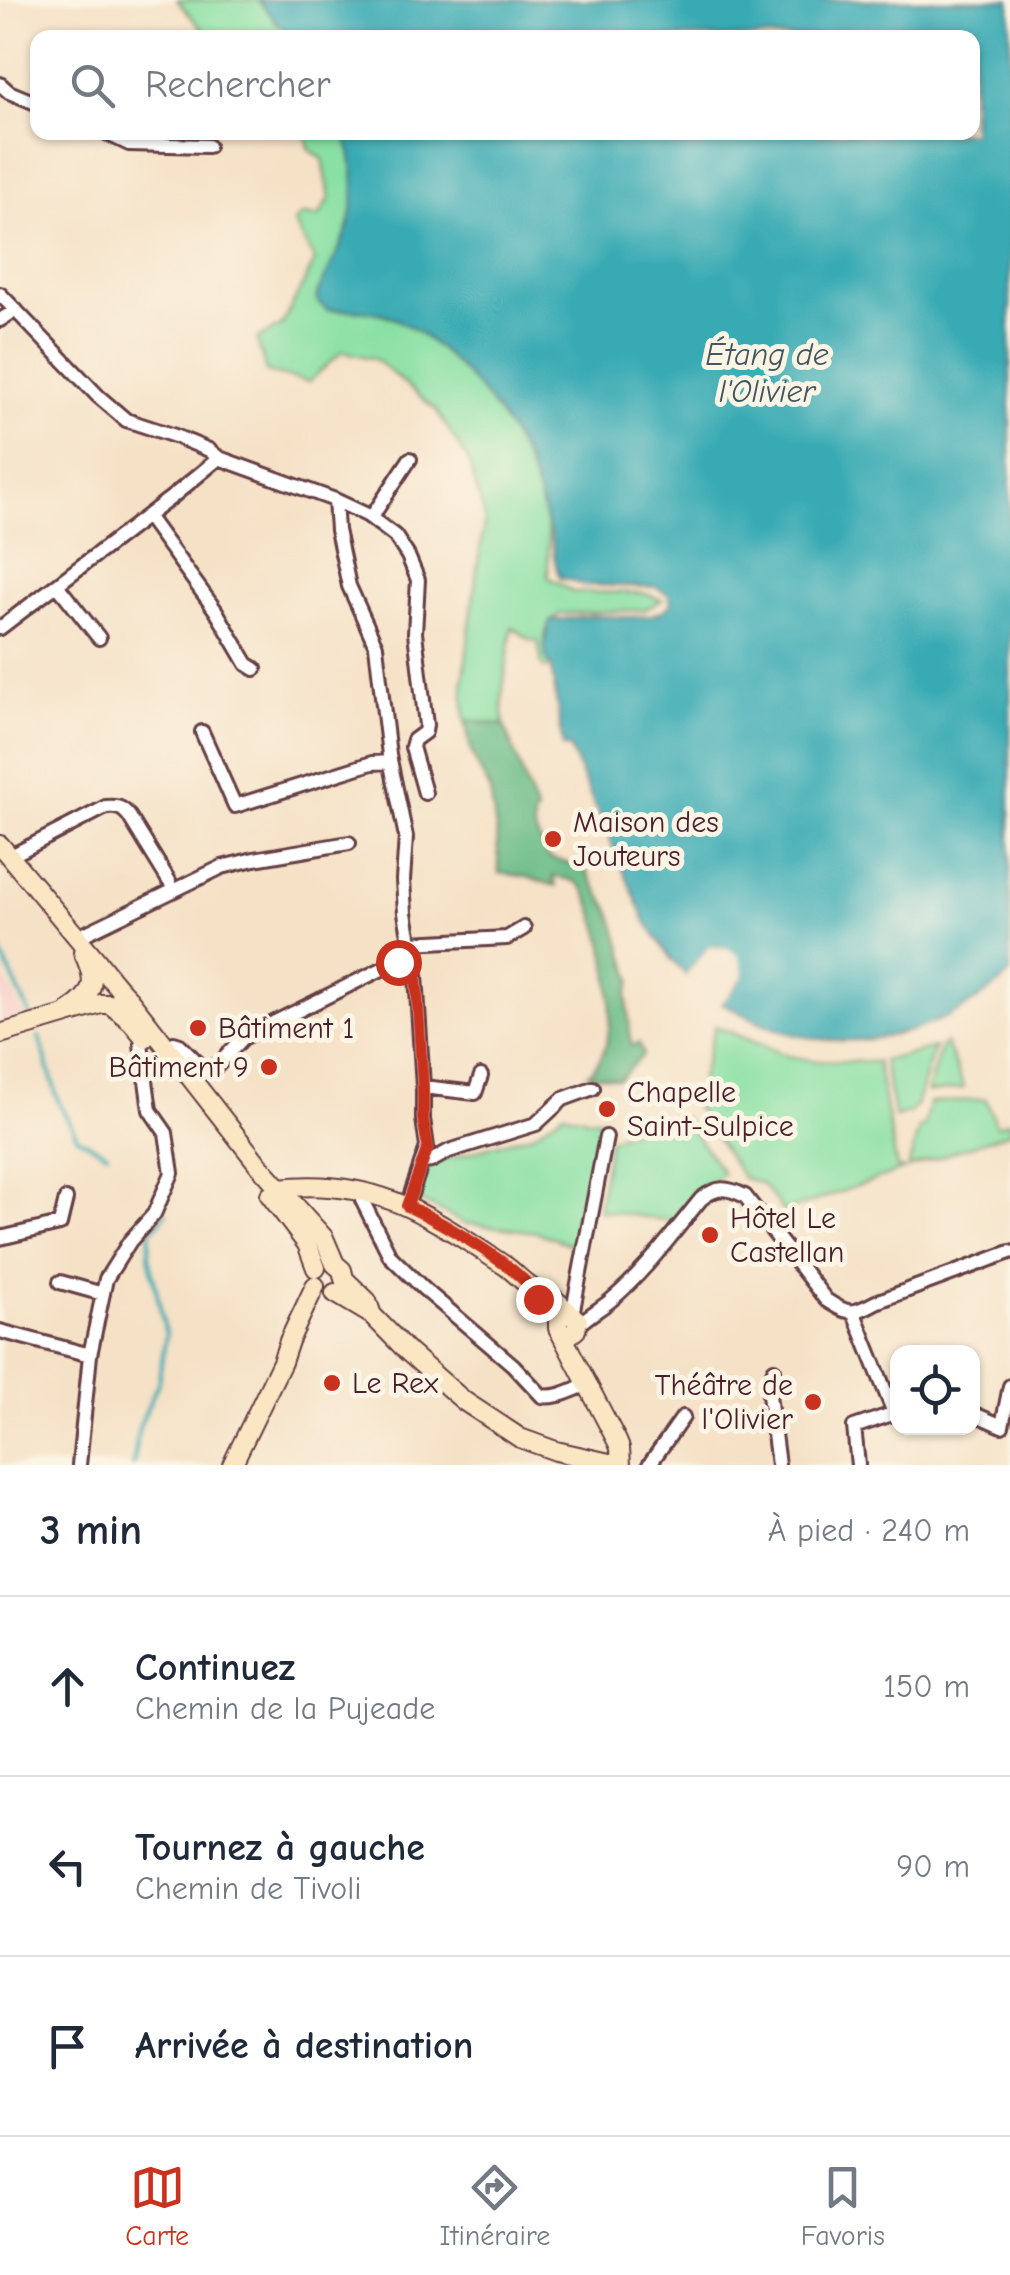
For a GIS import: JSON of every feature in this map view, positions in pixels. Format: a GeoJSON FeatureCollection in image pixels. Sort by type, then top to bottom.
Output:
{"type":"FeatureCollection","features":[{"type":"Feature","properties":{"kind":"main road"},"geometry":{"type":"LineString","coordinates":[[4,851],[78,940],[103,992],[146,1038],[298,1231],[329,1281],[367,1301],[372,1315],[408,1352],[464,1401],[520,1438],[620,1465],[620,1448],[575,1357],[569,1323],[545,1292],[535,1290],[430,1216],[407,1206],[334,1186],[278,1188]]}},
{"type":"Feature","properties":{"kind":"main road"},"geometry":{"type":"LineString","coordinates":[[0,1034],[60,1016],[86,998],[103,992],[130,1000],[278,1188],[324,1238],[329,1281],[289,1341],[232,1465]]}},
{"type":"Feature","properties":{"kind":"street"},"geometry":{"type":"LineString","coordinates":[[0,84],[30,101]]}},
{"type":"Feature","properties":{"kind":"street"},"geometry":{"type":"LineString","coordinates":[[121,140],[130,144],[208,146]]}},
{"type":"Feature","properties":{"kind":"street"},"geometry":{"type":"LineString","coordinates":[[0,294],[126,420],[335,500],[371,518],[395,536],[418,580],[416,633],[426,725],[412,746],[424,792]]}},
{"type":"Feature","properties":{"kind":"street"},"geometry":{"type":"LineString","coordinates":[[0,320],[16,310]]}},
{"type":"Feature","properties":{"kind":"street"},"geometry":{"type":"LineString","coordinates":[[0,628],[219,458]]}},
{"type":"Feature","properties":{"kind":"street"},"geometry":{"type":"LineString","coordinates":[[371,518],[410,460]]}},
{"type":"Feature","properties":{"kind":"street"},"geometry":{"type":"LineString","coordinates":[[335,500],[349,586],[376,646],[390,762],[406,837],[405,913],[412,950],[428,1147],[407,1206]]}},
{"type":"Feature","properties":{"kind":"street"},"geometry":{"type":"LineString","coordinates":[[147,516],[216,611],[247,664],[255,669]]}},
{"type":"Feature","properties":{"kind":"street"},"geometry":{"type":"LineString","coordinates":[[57,584],[99,638]]}},
{"type":"Feature","properties":{"kind":"street"},"geometry":{"type":"LineString","coordinates":[[202,732],[235,806],[372,763],[390,762]]}},
{"type":"Feature","properties":{"kind":"street"},"geometry":{"type":"LineString","coordinates":[[4,851],[113,806],[122,808],[129,816],[169,880]]}},
{"type":"Feature","properties":{"kind":"street"},"geometry":{"type":"LineString","coordinates":[[78,940],[222,867],[348,843]]}},
{"type":"Feature","properties":{"kind":"street"},"geometry":{"type":"LineString","coordinates":[[166,1047],[180,1045],[203,1068],[217,1066],[243,1038],[398,962],[412,950],[506,938],[524,928]]}},
{"type":"Feature","properties":{"kind":"street"},"geometry":{"type":"LineString","coordinates":[[79,1465],[90,1355],[106,1279],[130,1241],[154,1214],[172,1174],[166,1134],[150,1110],[141,1044],[146,1038]]}},
{"type":"Feature","properties":{"kind":"street"},"geometry":{"type":"LineString","coordinates":[[423,1087],[476,1092],[481,1076]]}},
{"type":"Feature","properties":{"kind":"street"},"geometry":{"type":"LineString","coordinates":[[424,1162],[536,1124],[563,1100],[593,1088]]}},
{"type":"Feature","properties":{"kind":"street"},"geometry":{"type":"LineString","coordinates":[[569,1323],[606,1137]]}},
{"type":"Feature","properties":{"kind":"street"},"geometry":{"type":"LineString","coordinates":[[569,1323],[612,1300],[702,1199],[722,1188],[732,1189],[745,1196],[826,1300],[849,1312],[890,1400]]}},
{"type":"Feature","properties":{"kind":"street"},"geometry":{"type":"LineString","coordinates":[[365,1192],[362,1200],[390,1256],[513,1364],[542,1396],[556,1396],[588,1384]]}},
{"type":"Feature","properties":{"kind":"street"},"geometry":{"type":"LineString","coordinates":[[0,1238],[60,1224],[66,1199]]}},
{"type":"Feature","properties":{"kind":"street"},"geometry":{"type":"LineString","coordinates":[[849,1312],[1010,1252]]}},
{"type":"Feature","properties":{"kind":"street"},"geometry":{"type":"LineString","coordinates":[[60,1282],[103,1294]]}},
{"type":"Feature","properties":{"kind":"street"},"geometry":{"type":"LineString","coordinates":[[0,1331],[90,1355]]}},
{"type":"Feature","properties":{"kind":"street"},"geometry":{"type":"LineString","coordinates":[[774,1370],[768,1387],[778,1465]]}},
{"type":"Feature","properties":{"kind":"street"},"geometry":{"type":"LineString","coordinates":[[980,1416],[1002,1426],[1010,1386]]}},
{"type":"Feature","properties":{"kind":"street"},"geometry":{"type":"LineString","coordinates":[[858,1465],[854,1428],[890,1415]]}},
{"type":"Feature","properties":{"kind":"street"},"geometry":{"type":"LineString","coordinates":[[649,1465],[682,1417]]}},
{"type":"Feature","properties":{"kind":"shaded area"},"geometry":{"type":"Polygon","coordinates":[[[0,968],[24,1016],[0,1023],[0,968]]]}},
{"type":"Feature","properties":{"kind":"green space"},"geometry":{"type":"Polygon","coordinates":[[[177,0],[258,0],[285,30],[203,30],[177,0]]]}},
{"type":"Feature","properties":{"kind":"green space"},"geometry":{"type":"Polygon","coordinates":[[[307,140],[346,140],[353,170],[354,198],[349,224],[317,294],[318,302],[327,310],[373,312],[405,324],[454,362],[482,393],[512,435],[535,485],[547,530],[548,577],[573,592],[643,593],[662,600],[644,610],[559,614],[547,631],[545,644],[551,665],[546,668],[542,666],[538,641],[512,627],[502,696],[504,725],[465,720],[463,684],[485,518],[468,460],[436,410],[375,359],[342,351],[309,382],[266,372],[257,339],[282,325],[315,261],[294,222],[302,215],[319,217],[330,198],[323,159],[309,149],[307,140]]]}},
{"type":"Feature","properties":{"kind":"green space"},"geometry":{"type":"Polygon","coordinates":[[[465,720],[504,725],[537,813],[534,829],[548,857],[585,869],[611,912],[632,980],[627,995],[631,1046],[639,1043],[643,1055],[619,1079],[588,1074],[606,1042],[611,998],[605,953],[588,897],[582,887],[569,879],[553,877],[556,886],[499,873],[490,791],[472,754],[465,720]]]}},
{"type":"Feature","properties":{"kind":"green space"},"geometry":{"type":"Polygon","coordinates":[[[715,1026],[788,1056],[817,1061],[877,1062],[897,1168],[903,1170],[784,1212],[762,1184],[743,1178],[694,1105],[715,1026]]]}},
{"type":"Feature","properties":{"kind":"green space"},"geometry":{"type":"Polygon","coordinates":[[[946,1043],[964,1088],[927,1093],[941,1046],[946,1043]]]}},
{"type":"Feature","properties":{"kind":"green space"},"geometry":{"type":"Polygon","coordinates":[[[934,1048],[916,1106],[910,1113],[895,1117],[883,1061],[934,1048]]]}},
{"type":"Feature","properties":{"kind":"green space"},"geometry":{"type":"Polygon","coordinates":[[[986,1099],[997,1126],[1010,1121],[1010,1132],[908,1168],[929,1103],[986,1099]]]}},
{"type":"Feature","properties":{"kind":"green space"},"geometry":{"type":"Polygon","coordinates":[[[564,1112],[605,1120],[592,1181],[586,1184],[583,1194],[588,1201],[579,1248],[537,1232],[464,1223],[416,1199],[430,1164],[533,1134],[564,1112]]]}},
{"type":"Feature","properties":{"kind":"green space"},"geometry":{"type":"Polygon","coordinates":[[[683,1117],[723,1173],[671,1221],[598,1210],[609,1139],[635,1130],[643,1122],[683,1117]]]}},
{"type":"Feature","properties":{"kind":"water","name":"Étang de l'Olivier"},"geometry":{"type":"Polygon","coordinates":[[[258,0],[1010,0],[1010,974],[987,993],[934,1023],[875,1038],[845,1040],[785,1032],[722,1003],[744,975],[728,948],[709,947],[686,975],[646,922],[569,747],[563,747],[551,665],[545,650],[550,621],[654,614],[671,604],[669,595],[656,587],[583,585],[561,579],[526,461],[486,398],[449,358],[409,326],[374,312],[327,310],[318,302],[317,294],[342,243],[352,211],[353,170],[346,140],[980,140],[980,30],[285,30],[258,0]]]}},
{"type":"Feature","properties":{"kind":"pier"},"geometry":{"type":"Polygon","coordinates":[[[709,947],[728,948],[739,957],[744,975],[722,1003],[718,1000],[738,974],[734,960],[726,953],[711,952],[690,978],[686,975],[709,947]]]}},
{"type":"Feature","properties":{"kind":"waterway"},"geometry":{"type":"LineString","coordinates":[[0,951],[32,1019]]}},
{"type":"Feature","properties":{"kind":"waterway"},"geometry":{"type":"LineString","coordinates":[[39,1037],[59,1103],[78,1138],[107,1153]]}},
{"type":"Feature","properties":{"kind":"waterway"},"geometry":{"type":"LineString","coordinates":[[133,1465],[139,1427],[158,1383],[166,1335],[149,1256],[150,1233],[166,1213]]}},
{"type":"Feature","properties":{"kind":"place","name":"Maison des Jouteurs"},"geometry":{"type":"Point","coordinates":[553,839]}},
{"type":"Feature","properties":{"kind":"place","name":"Bâtiment 1"},"geometry":{"type":"Point","coordinates":[198,1028]}},
{"type":"Feature","properties":{"kind":"place","name":"Bâtiment 9"},"geometry":{"type":"Point","coordinates":[269,1067]}},
{"type":"Feature","properties":{"kind":"place","name":"Chapelle Saint-Sulpice"},"geometry":{"type":"Point","coordinates":[607,1109]}},
{"type":"Feature","properties":{"kind":"place","name":"Hôtel Le Castellan"},"geometry":{"type":"Point","coordinates":[710,1235]}},
{"type":"Feature","properties":{"kind":"place","name":"Le Rex"},"geometry":{"type":"Point","coordinates":[332,1383]}},
{"type":"Feature","properties":{"kind":"place","name":"Théâtre de l'Olivier"},"geometry":{"type":"Point","coordinates":[813,1402]}},
{"type":"Feature","properties":{"kind":"route"},"geometry":{"type":"LineString","coordinates":[[398,962],[413,957],[428,1147],[407,1206],[430,1216],[514,1271],[535,1290],[538,1299]]}}]}
